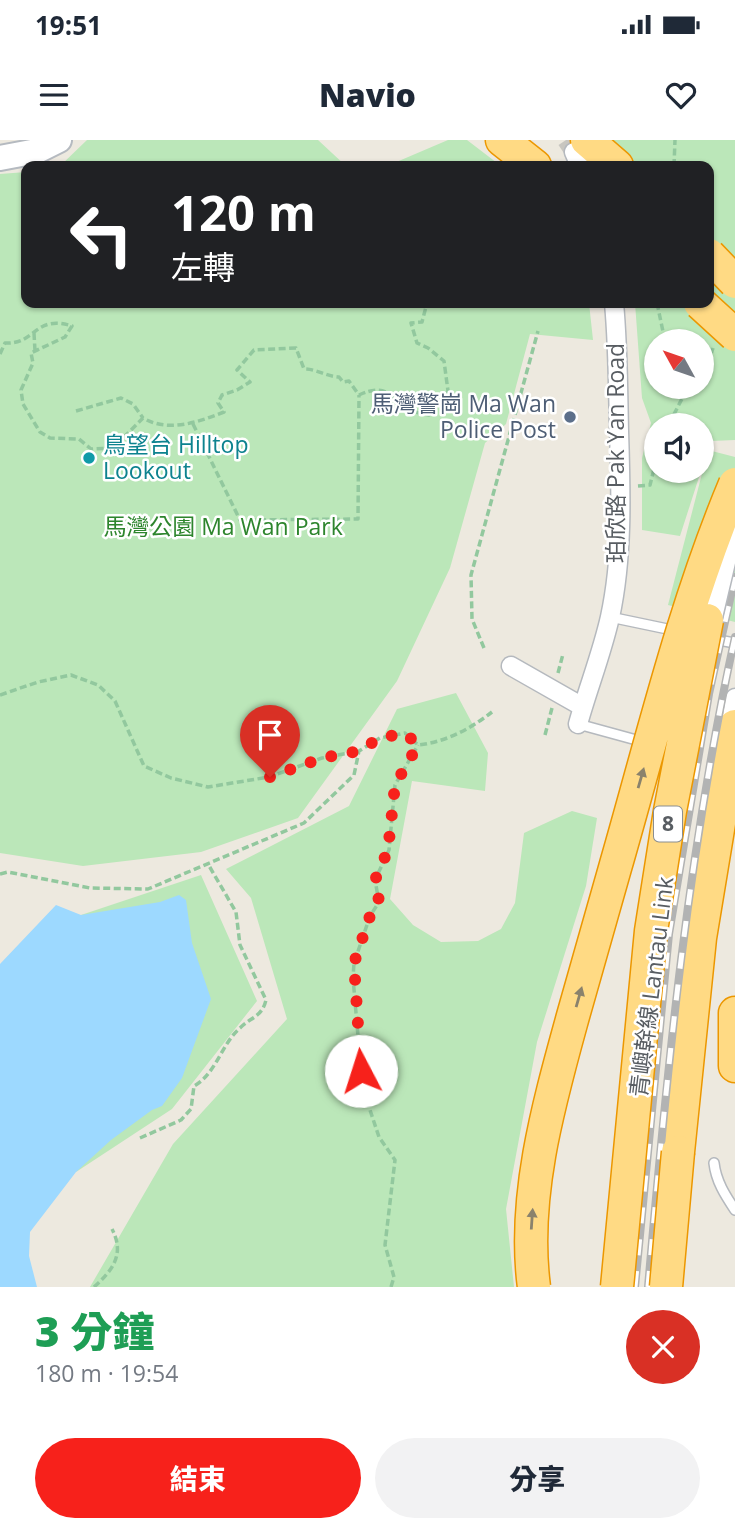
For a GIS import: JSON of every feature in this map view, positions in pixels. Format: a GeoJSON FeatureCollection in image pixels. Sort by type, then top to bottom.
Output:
{"type":"FeatureCollection","features":[{"type":"Feature","properties":{"kind":"highway"},"geometry":{"type":"LineString","coordinates":[[502,140],[529,161]]}},
{"type":"Feature","properties":{"kind":"highway"},"geometry":{"type":"LineString","coordinates":[[580,153],[603,161]]}},
{"type":"Feature","properties":{"kind":"highway"},"geometry":{"type":"LineString","coordinates":[[714,260],[735,282]]}},
{"type":"Feature","properties":{"kind":"highway"},"geometry":{"type":"LineString","coordinates":[[703,308],[725,339]]}},
{"type":"Feature","properties":{"kind":"highway"},"geometry":{"type":"LineString","coordinates":[[534,1287],[531,1242],[535,1184],[558,1069],[667,685],[718,526],[735,484]]}},
{"type":"Feature","properties":{"kind":"highway","name":"青嶼幹線 Lantau Link"},"geometry":{"type":"LineString","coordinates":[[619,1287],[629,1148],[651,931],[694,677],[735,505]]}},
{"type":"Feature","properties":{"kind":"highway","name":"青嶼幹線 Lantau Link"},"geometry":{"type":"LineString","coordinates":[[664,1287],[700,938],[735,726]]}},
{"type":"Feature","properties":{"kind":"highway"},"geometry":{"type":"LineString","coordinates":[[735,1013],[735,1066]]}},
{"type":"Feature","properties":{"kind":"street"},"geometry":{"type":"LineString","coordinates":[[0,158],[37,151],[59,140]]}},
{"type":"Feature","properties":{"kind":"street","name":"珀欣路 Pak Yan Road"},"geometry":{"type":"LineString","coordinates":[[581,715],[610,617],[616,574],[620,511],[614,308]]}},
{"type":"Feature","properties":{"kind":"street","name":"青嶼幹線 Lantau Link"},"geometry":{"type":"LineString","coordinates":[[619,1287],[656,932],[696,691],[735,524]]}},
{"type":"Feature","properties":{"kind":"street"},"geometry":{"type":"LineString","coordinates":[[511,666],[581,715]]}},
{"type":"Feature","properties":{"kind":"street","name":"青嶼幹線 Lantau Link"},"geometry":{"type":"LineString","coordinates":[[664,1287],[682,1059],[700,892],[735,698]]}},
{"type":"Feature","properties":{"kind":"lane"},"geometry":{"type":"LineString","coordinates":[[610,617],[735,643]]}},
{"type":"Feature","properties":{"kind":"lane"},"geometry":{"type":"LineString","coordinates":[[581,715],[673,750]]}},
{"type":"Feature","properties":{"kind":"lane"},"geometry":{"type":"LineString","coordinates":[[714,1163],[723,1193],[735,1210]]}},
{"type":"Feature","properties":{"kind":"path"},"geometry":{"type":"LineString","coordinates":[[674,140],[674,161]]}},
{"type":"Feature","properties":{"kind":"path"},"geometry":{"type":"LineString","coordinates":[[359,395],[373,388],[384,390],[413,411],[429,415],[448,391],[444,361],[417,343],[411,323],[422,322],[426,308]]}},
{"type":"Feature","properties":{"kind":"path"},"geometry":{"type":"LineString","coordinates":[[658,308],[662,329]]}},
{"type":"Feature","properties":{"kind":"path"},"geometry":{"type":"LineString","coordinates":[[0,354],[5,342],[15,344],[47,323],[59,322],[72,326],[65,337],[31,353],[33,363],[21,390],[23,404],[40,432],[50,438],[79,439],[91,449],[113,448],[143,418]]}},
{"type":"Feature","properties":{"kind":"path"},"geometry":{"type":"LineString","coordinates":[[484,648],[472,619],[471,575],[538,331]]}},
{"type":"Feature","properties":{"kind":"path"},"geometry":{"type":"LineString","coordinates":[[34,333],[35,351]]}},
{"type":"Feature","properties":{"kind":"path"},"geometry":{"type":"LineString","coordinates":[[714,357],[725,339]]}},
{"type":"Feature","properties":{"kind":"path"},"geometry":{"type":"LineString","coordinates":[[76,411],[121,398],[133,404],[143,418],[156,425],[193,424],[224,412],[218,403],[222,395],[250,382],[237,370],[254,350],[296,348],[304,369],[316,369],[325,376],[338,377],[343,382],[349,381],[359,395],[358,519],[240,520],[193,424]]}},
{"type":"Feature","properties":{"kind":"path"},"geometry":{"type":"LineString","coordinates":[[634,487],[650,483]]}},
{"type":"Feature","properties":{"kind":"path"},"geometry":{"type":"LineString","coordinates":[[0,695],[38,682],[71,675],[98,685],[115,701],[144,766],[171,778],[208,787],[270,777],[322,758],[359,751],[380,738],[405,733],[418,745],[439,743],[477,724],[492,712]]}},
{"type":"Feature","properties":{"kind":"path"},"geometry":{"type":"LineString","coordinates":[[391,1287],[394,1278],[385,1245],[395,1160],[379,1137],[361,1071],[354,963],[370,916],[379,901],[375,880],[388,850],[395,785],[418,745]]}},
{"type":"Feature","properties":{"kind":"path"},"geometry":{"type":"LineString","coordinates":[[0,874],[8,872],[90,888],[148,889],[304,824],[354,775],[359,751]]}},
{"type":"Feature","properties":{"kind":"path"},"geometry":{"type":"LineString","coordinates":[[140,1138],[181,1120],[191,1109],[194,1086],[220,1057],[239,1028],[259,1016],[266,1000],[240,945],[236,912],[208,864]]}},
{"type":"Feature","properties":{"kind":"path"},"geometry":{"type":"LineString","coordinates":[[94,1287],[115,1262],[117,1240],[111,1229]]}},
{"type":"Feature","properties":{"kind":"green space"},"geometry":{"type":"Polygon","coordinates":[[[87,140],[318,140],[341,161],[65,161],[87,140]]]}},
{"type":"Feature","properties":{"kind":"green space"},"geometry":{"type":"Polygon","coordinates":[[[448,140],[467,140],[494,161],[399,161],[448,140]]]}},
{"type":"Feature","properties":{"kind":"green space"},"geometry":{"type":"Polygon","coordinates":[[[595,140],[735,140],[735,440],[714,441],[714,413],[647,413],[642,398],[635,308],[714,308],[714,161],[605,161],[595,140]]]}},
{"type":"Feature","properties":{"kind":"green space","name":"馬灣公園 Ma Wan Park"},"geometry":{"type":"Polygon","coordinates":[[[21,172],[21,308],[590,308],[593,340],[530,334],[506,424],[485,443],[450,568],[397,681],[298,818],[201,852],[83,866],[0,853],[0,174],[21,172]]]}},
{"type":"Feature","properties":{"kind":"green space"},"geometry":{"type":"Polygon","coordinates":[[[644,450],[644,483],[697,483],[680,536],[642,530],[644,450]]]}},
{"type":"Feature","properties":{"kind":"green space"},"geometry":{"type":"Polygon","coordinates":[[[714,452],[735,457],[735,622],[668,605],[700,483],[714,483],[714,452]]]}},
{"type":"Feature","properties":{"kind":"green space"},"geometry":{"type":"Polygon","coordinates":[[[456,693],[488,753],[485,791],[412,781],[390,899],[413,925],[441,942],[478,941],[501,929],[515,903],[524,833],[572,811],[597,818],[586,886],[537,1042],[506,1209],[514,1287],[90,1287],[173,1144],[287,1019],[251,898],[226,869],[349,806],[397,709],[456,693]]]}},
{"type":"Feature","properties":{"kind":"green space"},"geometry":{"type":"Polygon","coordinates":[[[201,875],[257,1001],[172,1109],[76,1172],[170,993],[81,915],[201,875]]]}},
{"type":"Feature","properties":{"kind":"water"},"geometry":{"type":"Polygon","coordinates":[[[179,895],[186,900],[192,943],[211,999],[182,1078],[162,1106],[152,1110],[111,1140],[76,1172],[30,1232],[29,1256],[37,1287],[0,1287],[0,964],[56,905],[81,915],[160,902],[179,895]]]}},
{"type":"Feature","properties":{"kind":"tunnel"},"geometry":{"type":"LineString","coordinates":[[566,140],[574,152]]}},
{"type":"Feature","properties":{"kind":"railway"},"geometry":{"type":"LineString","coordinates":[[635,1287],[669,934],[709,694],[735,577]]}},
{"type":"Feature","properties":{"kind":"railway"},"geometry":{"type":"LineString","coordinates":[[648,1287],[681,960],[704,798],[735,637]]}},
{"type":"Feature","properties":{"kind":"place","name":"馬灣警崗 Ma Wan Police Post"},"geometry":{"type":"Point","coordinates":[570,417]}},
{"type":"Feature","properties":{"kind":"place","name":"鳥望台 Hilltop Lookout"},"geometry":{"type":"Point","coordinates":[89,458]}},
{"type":"Feature","properties":{"kind":"route"},"geometry":{"type":"LineString","coordinates":[[270,777],[322,758],[359,751],[380,738],[405,733],[418,745],[395,785],[388,850],[375,880],[379,901],[370,916],[354,963],[361,1071]]}}]}
